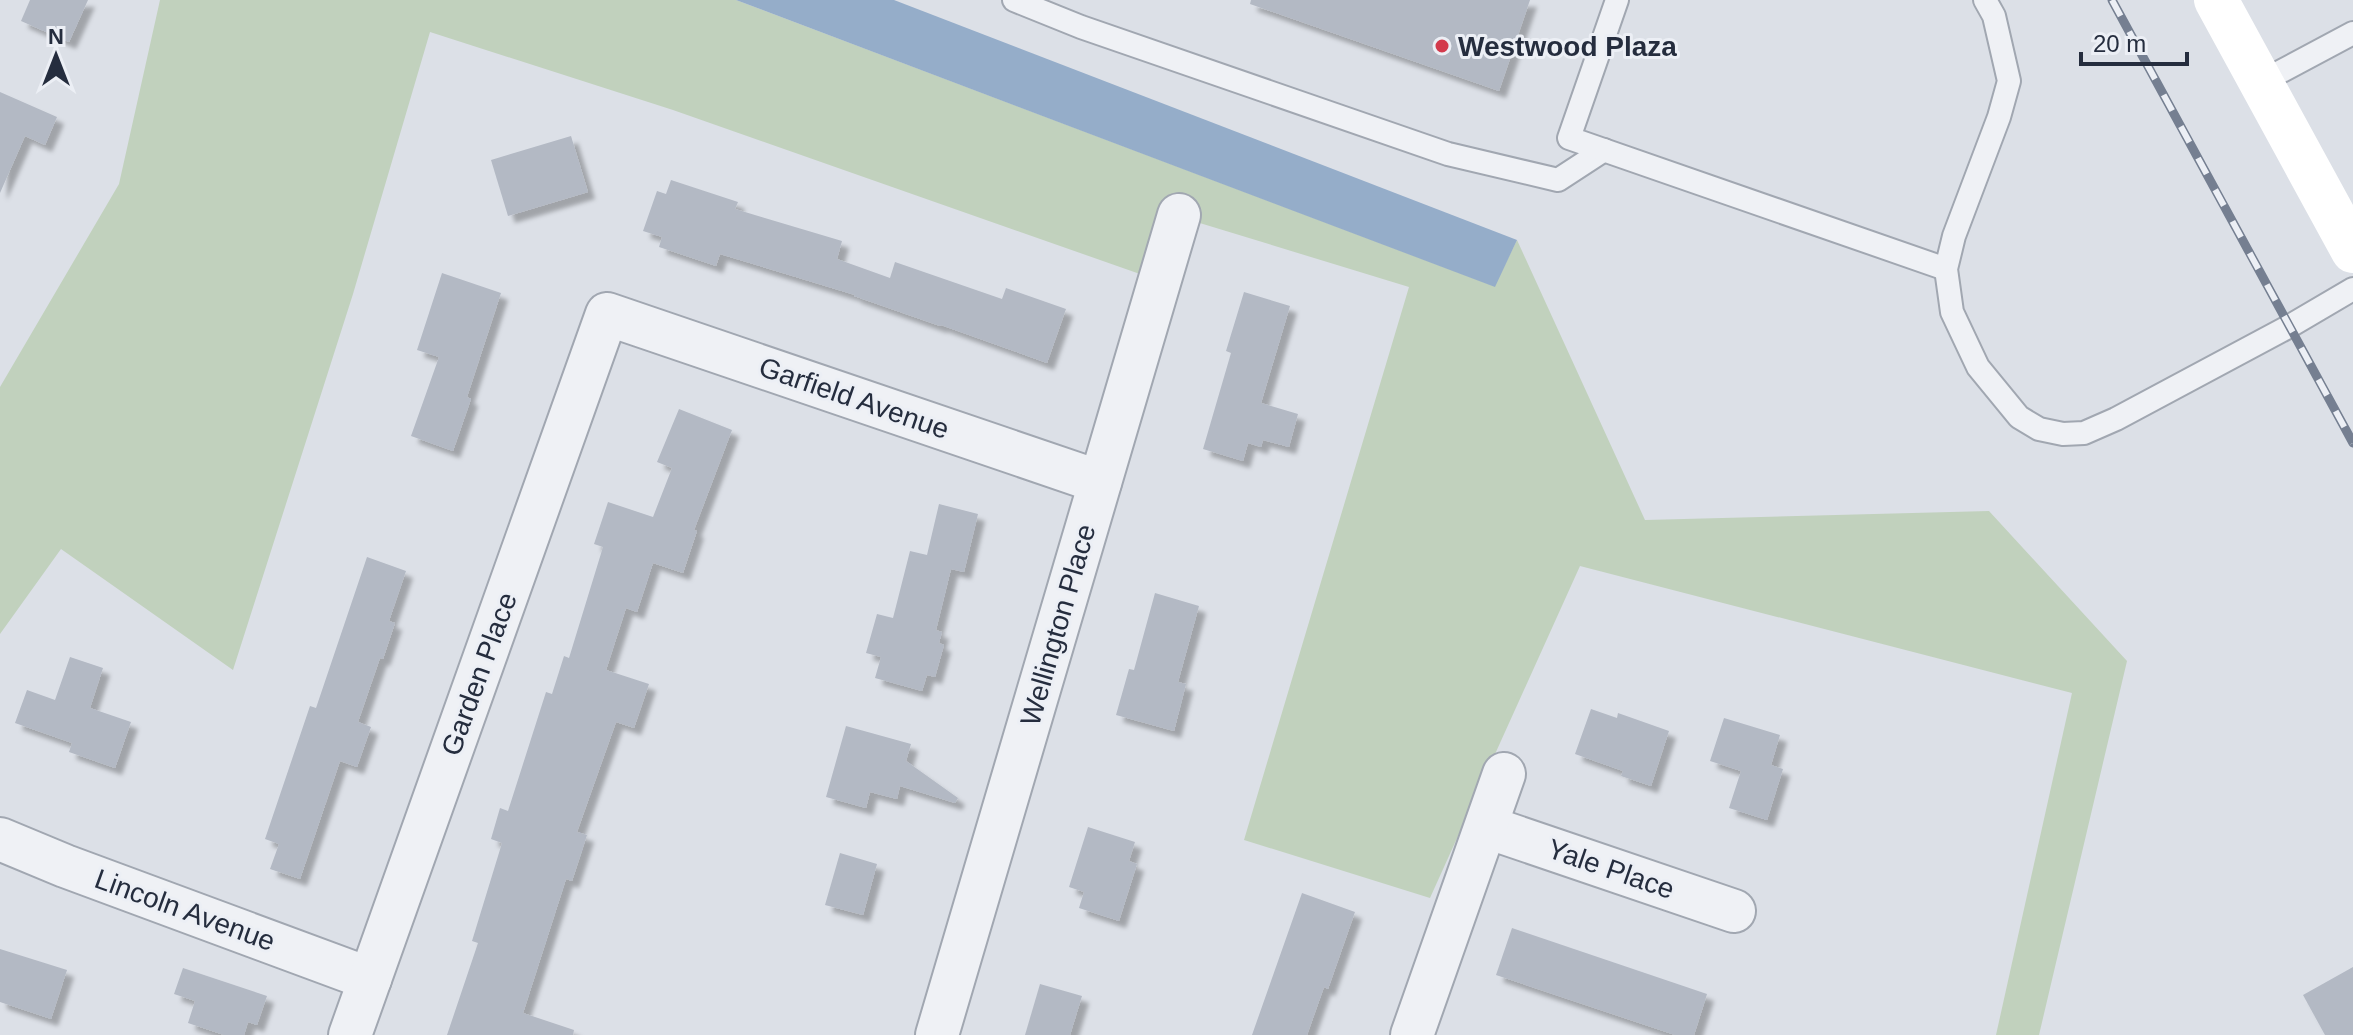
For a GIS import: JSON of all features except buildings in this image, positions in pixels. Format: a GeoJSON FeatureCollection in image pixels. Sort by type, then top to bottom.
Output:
{"type":"FeatureCollection","features":[{"type":"Feature","properties":{"kind":"street"},"geometry":{"type":"LineString","coordinates":[[2216,0],[2353,251]]}},
{"type":"Feature","properties":{"kind":"street","name":"Wellington Place"},"geometry":{"type":"LineString","coordinates":[[937,1035],[1179,215]]}},
{"type":"Feature","properties":{"kind":"street","name":"Garfield Avenue"},"geometry":{"type":"LineString","coordinates":[[607,314],[1100,482]]}},
{"type":"Feature","properties":{"kind":"street","name":"Garden Place"},"geometry":{"type":"LineString","coordinates":[[350,1035],[607,314]]}},
{"type":"Feature","properties":{"kind":"street"},"geometry":{"type":"LineString","coordinates":[[1412,1035],[1504,774]]}},
{"type":"Feature","properties":{"kind":"street","name":"Yale Place"},"geometry":{"type":"LineString","coordinates":[[1487,827],[1734,911]]}},
{"type":"Feature","properties":{"kind":"street","name":"Lincoln Avenue"},"geometry":{"type":"LineString","coordinates":[[0,839],[370,979]]}},
{"type":"Feature","properties":{"kind":"lane"},"geometry":{"type":"LineString","coordinates":[[1014,0],[1081,27],[1448,154],[1558,180],[1604,150]]}},
{"type":"Feature","properties":{"kind":"lane"},"geometry":{"type":"LineString","coordinates":[[1617,0],[1569,138],[1946,269]]}},
{"type":"Feature","properties":{"kind":"lane"},"geometry":{"type":"LineString","coordinates":[[1985,0],[1994,16],[2009,81],[1999,117],[1954,236],[1946,269],[1952,312],[1978,367],[2019,417],[2039,429],[2063,434],[2084,433],[2290,326],[2353,289]]}},
{"type":"Feature","properties":{"kind":"lane"},"geometry":{"type":"LineString","coordinates":[[2261,82],[2353,33]]}},
{"type":"Feature","properties":{"kind":"green space"},"geometry":{"type":"Polygon","coordinates":[[[160,0],[736,0],[1494,286],[1517,240],[1645,520],[1989,511],[2127,661],[2039,1035],[1996,1035],[2072,693],[1580,566],[1430,898],[1244,840],[1409,287],[1180,217],[1157,280],[673,110],[430,32],[353,294],[233,670],[61,549],[0,634],[0,387],[119,184],[160,0]]]}},
{"type":"Feature","properties":{"kind":"water"},"geometry":{"type":"Polygon","coordinates":[[[736,0],[894,0],[1517,240],[1495,287],[736,0]]]}},
{"type":"Feature","properties":{"kind":"railway"},"geometry":{"type":"LineString","coordinates":[[2112,0],[2353,443]]}},
{"type":"Feature","properties":{"kind":"place","name":"Westwood Plaza"},"geometry":{"type":"Point","coordinates":[1442,46]}}]}
